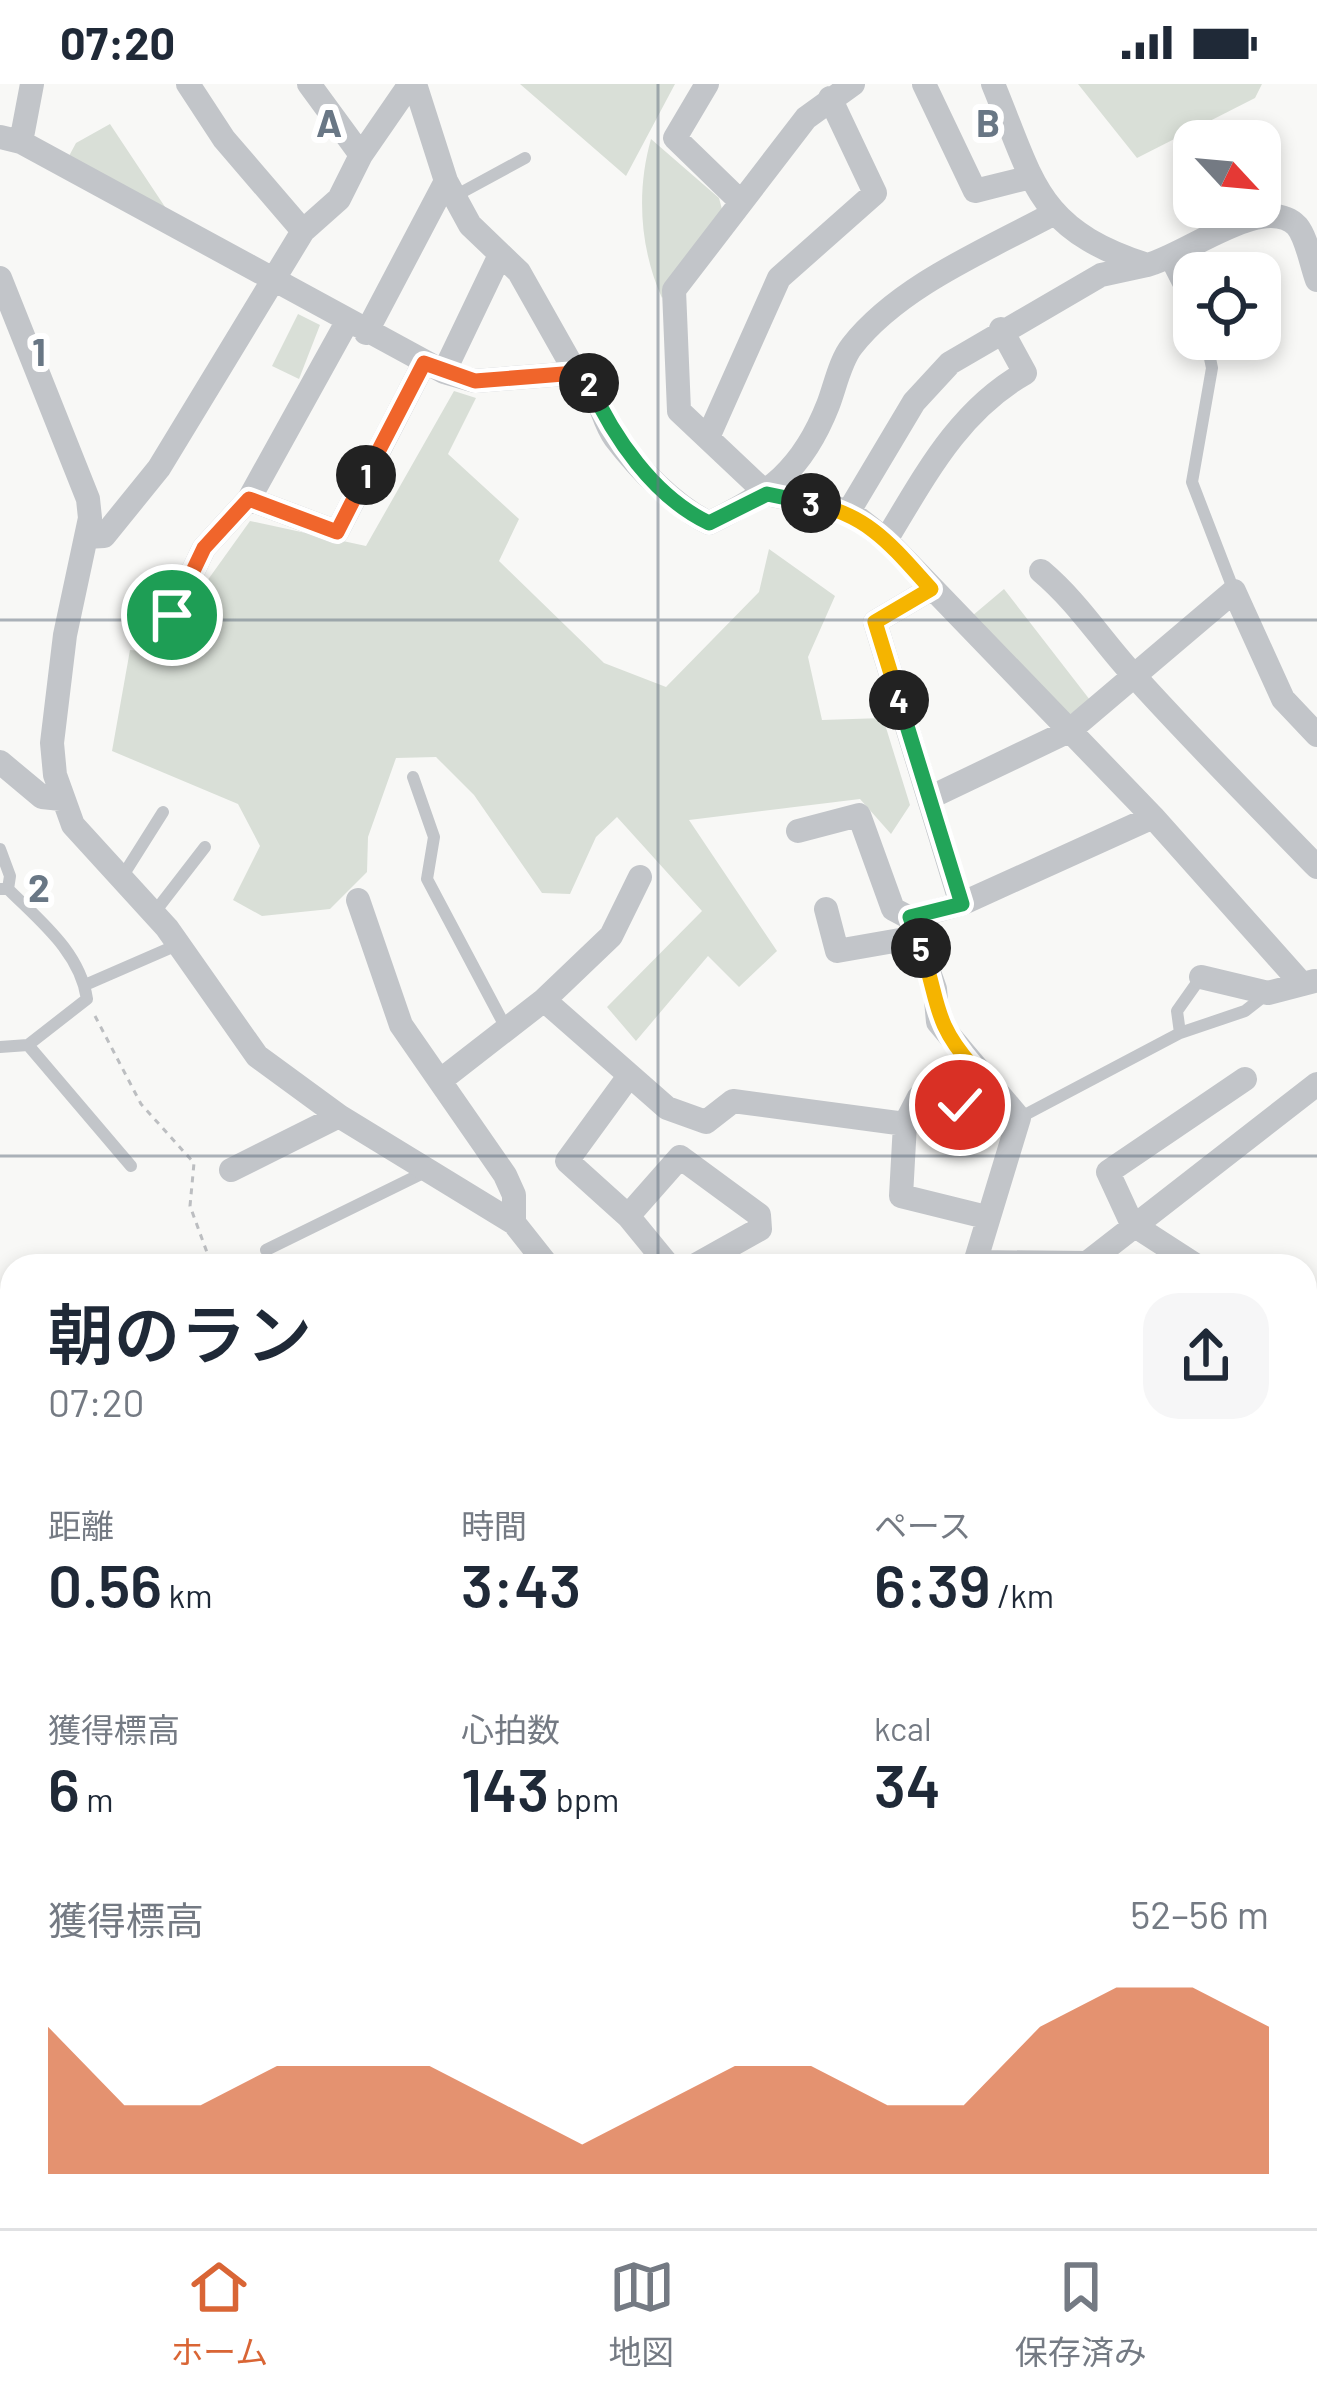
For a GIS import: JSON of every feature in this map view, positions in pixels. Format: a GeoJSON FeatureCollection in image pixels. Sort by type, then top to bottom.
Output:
{"type":"FeatureCollection","features":[{"type":"Feature","properties":{"kind":"street"},"geometry":{"type":"LineString","coordinates":[[32,84],[10,140],[434,368],[475,381],[576,373]]}},
{"type":"Feature","properties":{"kind":"street"},"geometry":{"type":"LineString","coordinates":[[188,84],[224,139],[303,231]]}},
{"type":"Feature","properties":{"kind":"street"},"geometry":{"type":"LineString","coordinates":[[309,84],[361,154]]}},
{"type":"Feature","properties":{"kind":"street"},"geometry":{"type":"LineString","coordinates":[[86,537],[104,536],[159,468],[276,283],[303,231],[339,199],[361,154],[413,84]]}},
{"type":"Feature","properties":{"kind":"street"},"geometry":{"type":"LineString","coordinates":[[413,84],[450,189],[470,226],[519,272],[576,373],[587,379],[613,436],[691,514],[709,523],[767,494],[813,445],[850,347],[893,309],[964,262],[1052,215]]}},
{"type":"Feature","properties":{"kind":"street"},"geometry":{"type":"LineString","coordinates":[[707,84],[675,138],[740,201]]}},
{"type":"Feature","properties":{"kind":"street"},"geometry":{"type":"LineString","coordinates":[[853,84],[806,118],[674,290],[679,411],[767,494],[849,511],[886,540],[1309,982],[1268,993],[1201,977]]}},
{"type":"Feature","properties":{"kind":"street"},"geometry":{"type":"LineString","coordinates":[[924,84],[975,191],[1031,177]]}},
{"type":"Feature","properties":{"kind":"street"},"geometry":{"type":"LineString","coordinates":[[993,84],[1052,215],[1106,251],[1156,262]]}},
{"type":"Feature","properties":{"kind":"street"},"geometry":{"type":"LineString","coordinates":[[709,435],[778,278],[875,193],[830,98]]}},
{"type":"Feature","properties":{"kind":"street"},"geometry":{"type":"LineString","coordinates":[[152,639],[172,615],[204,548],[249,499],[450,189]]}},
{"type":"Feature","properties":{"kind":"street"},"geometry":{"type":"LineString","coordinates":[[849,511],[914,402],[950,363],[1001,329],[1101,275],[1156,262],[1260,214],[1280,214],[1300,229],[1317,280]]}},
{"type":"Feature","properties":{"kind":"street"},"geometry":{"type":"LineString","coordinates":[[249,499],[337,532],[499,257]]}},
{"type":"Feature","properties":{"kind":"street"},"geometry":{"type":"LineString","coordinates":[[0,278],[88,499],[52,743],[62,799],[86,845],[154,913],[257,1057],[339,1116],[514,1223],[539,1254]]}},
{"type":"Feature","properties":{"kind":"street"},"geometry":{"type":"LineString","coordinates":[[886,540],[942,449],[987,395],[1025,373],[1001,329]]}},
{"type":"Feature","properties":{"kind":"street"},"geometry":{"type":"LineString","coordinates":[[1040,571],[1082,605],[1089,623],[1136,678],[1317,867]]}},
{"type":"Feature","properties":{"kind":"street"},"geometry":{"type":"LineString","coordinates":[[931,589],[875,622],[962,904]]}},
{"type":"Feature","properties":{"kind":"street"},"geometry":{"type":"LineString","coordinates":[[929,798],[1069,731],[1234,591],[1282,699],[1317,735]]}},
{"type":"Feature","properties":{"kind":"street"},"geometry":{"type":"LineString","coordinates":[[0,762],[42,797],[62,799]]}},
{"type":"Feature","properties":{"kind":"street"},"geometry":{"type":"LineString","coordinates":[[798,831],[860,815],[893,909],[914,927],[935,989],[938,1022],[1019,1118],[977,1254]]}},
{"type":"Feature","properties":{"kind":"street"},"geometry":{"type":"LineString","coordinates":[[826,909],[837,951],[914,927],[1153,817]]}},
{"type":"Feature","properties":{"kind":"street"},"geometry":{"type":"LineString","coordinates":[[442,1080],[544,1000],[611,936],[640,877]]}},
{"type":"Feature","properties":{"kind":"street"},"geometry":{"type":"LineString","coordinates":[[358,900],[401,1025],[506,1175],[514,1195],[514,1223]]}},
{"type":"Feature","properties":{"kind":"street"},"geometry":{"type":"LineString","coordinates":[[544,1000],[668,1108],[706,1123],[734,1101],[905,1124]]}},
{"type":"Feature","properties":{"kind":"street"},"geometry":{"type":"LineString","coordinates":[[972,1066],[960,1105],[920,1097],[905,1124],[901,1196],[986,1217]]}},
{"type":"Feature","properties":{"kind":"street"},"geometry":{"type":"LineString","coordinates":[[629,1076],[567,1161],[628,1216],[658,1254]]}},
{"type":"Feature","properties":{"kind":"street"},"geometry":{"type":"LineString","coordinates":[[1178,1254],[1132,1225],[1108,1172],[1245,1078]]}},
{"type":"Feature","properties":{"kind":"street"},"geometry":{"type":"LineString","coordinates":[[1098,1254],[1317,1084]]}},
{"type":"Feature","properties":{"kind":"street"},"geometry":{"type":"LineString","coordinates":[[231,1170],[339,1116]]}},
{"type":"Feature","properties":{"kind":"street"},"geometry":{"type":"LineString","coordinates":[[628,1216],[680,1157],[759,1215],[760,1229],[715,1254]]}},
{"type":"Feature","properties":{"kind":"lane"},"geometry":{"type":"LineString","coordinates":[[450,189],[525,158]]}},
{"type":"Feature","properties":{"kind":"lane"},"geometry":{"type":"LineString","coordinates":[[1156,262],[1173,286]]}},
{"type":"Feature","properties":{"kind":"lane"},"geometry":{"type":"LineString","coordinates":[[1210,360],[1192,482],[1234,591]]}},
{"type":"Feature","properties":{"kind":"lane"},"geometry":{"type":"LineString","coordinates":[[413,777],[434,837],[427,879],[506,1029]]}},
{"type":"Feature","properties":{"kind":"lane"},"geometry":{"type":"LineString","coordinates":[[122,878],[163,812]]}},
{"type":"Feature","properties":{"kind":"lane"},"geometry":{"type":"LineString","coordinates":[[154,913],[205,847]]}},
{"type":"Feature","properties":{"kind":"lane"},"geometry":{"type":"LineString","coordinates":[[0,849],[10,875],[4,889],[62,943],[86,992]]}},
{"type":"Feature","properties":{"kind":"lane"},"geometry":{"type":"LineString","coordinates":[[0,1047],[28,1045],[86,992],[178,945]]}},
{"type":"Feature","properties":{"kind":"lane"},"geometry":{"type":"LineString","coordinates":[[1180,1033],[1177,1011],[1201,977]]}},
{"type":"Feature","properties":{"kind":"lane"},"geometry":{"type":"LineString","coordinates":[[1019,1118],[1180,1033],[1228,1018],[1268,993]]}},
{"type":"Feature","properties":{"kind":"lane"},"geometry":{"type":"LineString","coordinates":[[28,1045],[131,1166]]}},
{"type":"Feature","properties":{"kind":"lane"},"geometry":{"type":"LineString","coordinates":[[266,1250],[428,1171]]}},
{"type":"Feature","properties":{"kind":"path"},"geometry":{"type":"LineString","coordinates":[[86,992],[141,1104],[194,1163],[190,1206],[208,1254]]}},
{"type":"Feature","properties":{"kind":"shaded area"},"geometry":{"type":"Polygon","coordinates":[[[520,84],[675,84],[626,176],[520,84]]]}},
{"type":"Feature","properties":{"kind":"shaded area"},"geometry":{"type":"Polygon","coordinates":[[[1078,84],[1262,84],[1255,98],[1212,120],[1173,120],[1173,140],[1137,158],[1078,84]]]}},
{"type":"Feature","properties":{"kind":"shaded area"},"geometry":{"type":"Polygon","coordinates":[[[110,124],[173,219],[69,156],[76,143],[110,124]]]}},
{"type":"Feature","properties":{"kind":"shaded area"},"geometry":{"type":"Polygon","coordinates":[[[651,139],[719,198],[723,213],[662,298],[649,260],[643,220],[643,179],[651,139]]]}},
{"type":"Feature","properties":{"kind":"shaded area"},"geometry":{"type":"Polygon","coordinates":[[[298,314],[320,325],[299,379],[272,366],[298,314]]]}},
{"type":"Feature","properties":{"kind":"shaded area"},"geometry":{"type":"Polygon","coordinates":[[[454,391],[476,398],[448,454],[519,519],[499,561],[604,663],[666,687],[759,592],[769,549],[835,596],[808,657],[822,720],[883,718],[910,805],[891,834],[860,799],[689,820],[777,951],[739,987],[708,956],[636,1041],[607,1007],[702,911],[617,817],[596,837],[570,894],[542,893],[474,795],[436,757],[396,758],[368,837],[367,872],[330,909],[262,916],[233,900],[260,846],[238,804],[112,751],[130,650],[179,654],[197,595],[250,521],[366,546],[454,391]]]}},
{"type":"Feature","properties":{"kind":"shaded area"},"geometry":{"type":"Polygon","coordinates":[[[1004,589],[1090,700],[1065,718],[972,616],[1004,589]]]}},
{"type":"Feature","properties":{"kind":"route"},"geometry":{"type":"LineString","coordinates":[[172,615],[204,548],[249,499],[337,532],[424,363],[475,381],[576,373],[587,379],[613,436],[691,514],[709,523],[767,494],[849,511],[886,540],[931,589],[875,622],[962,904],[910,917],[935,989],[938,1022],[972,1066],[960,1105]]}}]}
